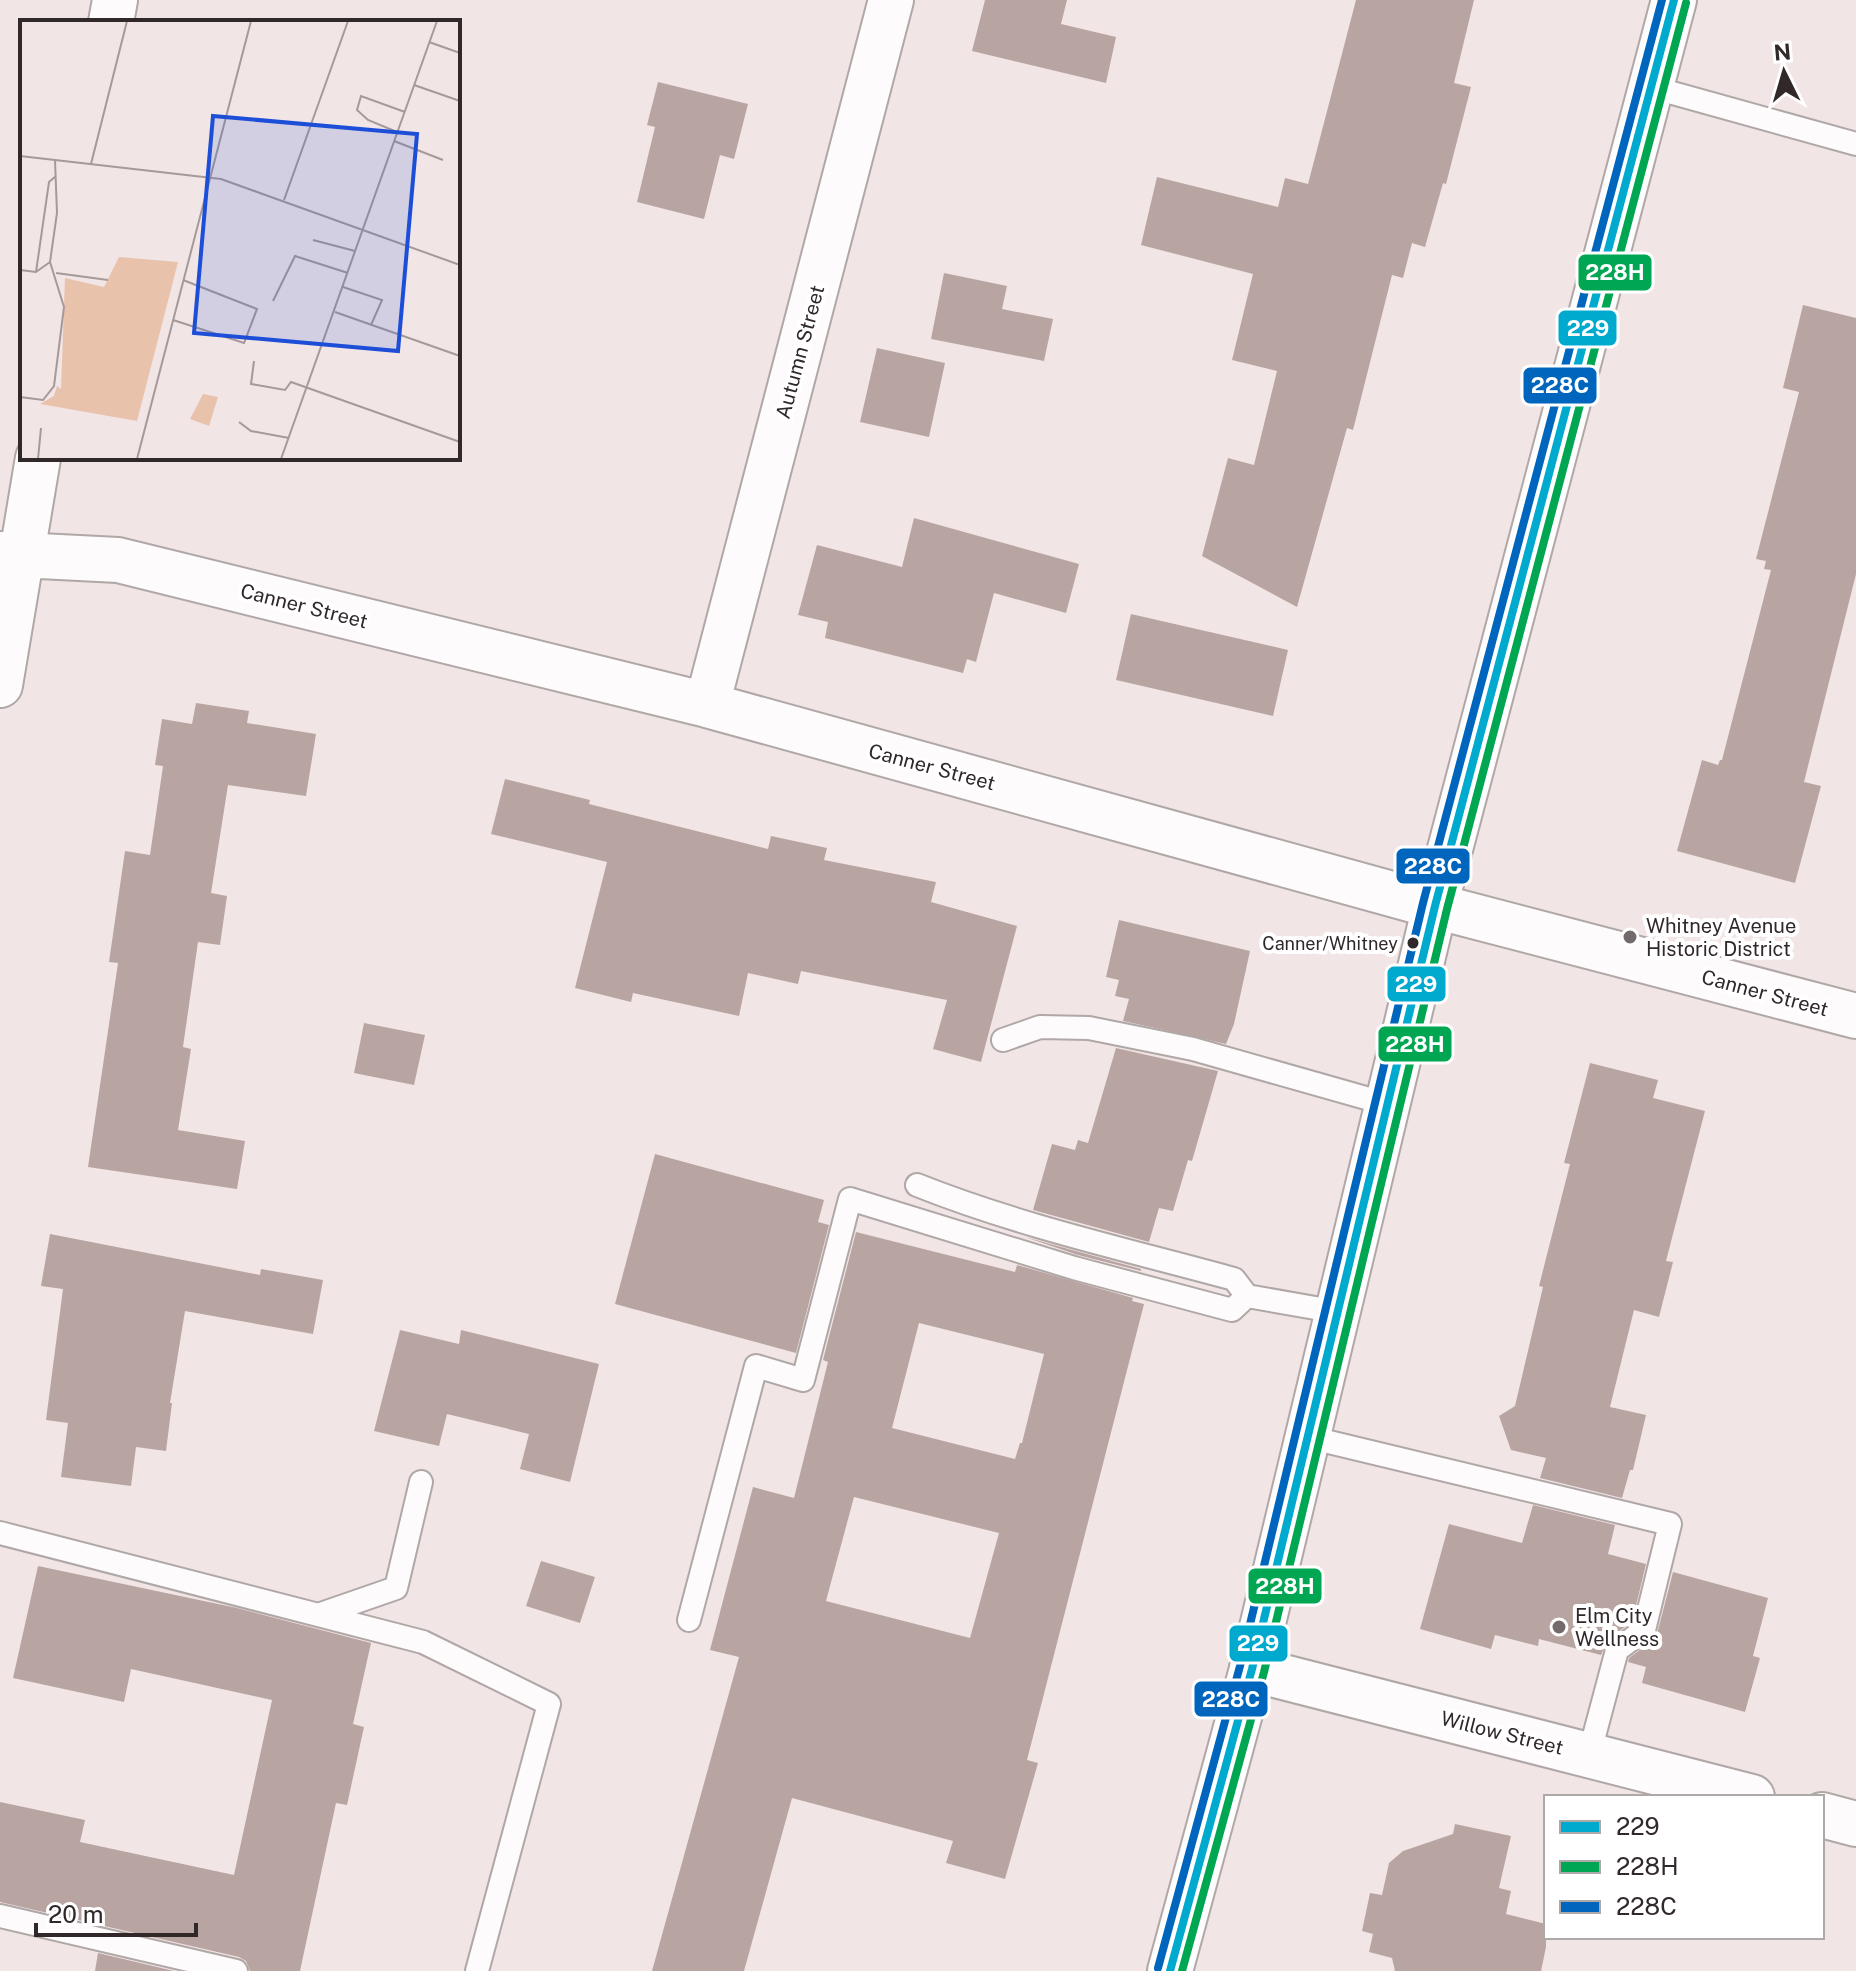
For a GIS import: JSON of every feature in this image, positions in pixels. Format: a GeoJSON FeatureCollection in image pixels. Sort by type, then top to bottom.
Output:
{"type":"FeatureCollection","features":[{"type":"Feature","properties":{"kind":"street"},"geometry":{"type":"LineString","coordinates":[[111,20],[115,0]]}},
{"type":"Feature","properties":{"kind":"street","name":"Autumn Street"},"geometry":{"type":"LineString","coordinates":[[707,705],[891,0]]}},
{"type":"Feature","properties":{"kind":"street"},"geometry":{"type":"LineString","coordinates":[[1170,1971],[1252,1669],[1435,906],[1674,0]]}},
{"type":"Feature","properties":{"kind":"street"},"geometry":{"type":"LineString","coordinates":[[0,685],[11,554],[37,460]]}},
{"type":"Feature","properties":{"kind":"street","name":"Canner Street"},"geometry":{"type":"LineString","coordinates":[[11,554],[118,560],[707,705],[1435,906],[1856,1016]]}},
{"type":"Feature","properties":{"kind":"street","name":"Willow Street"},"geometry":{"type":"LineString","coordinates":[[1252,1669],[1744,1795]]}},
{"type":"Feature","properties":{"kind":"street"},"geometry":{"type":"LineString","coordinates":[[1824,1816],[1856,1824]]}},
{"type":"Feature","properties":{"kind":"lane"},"geometry":{"type":"LineString","coordinates":[[1651,87],[1856,144]]}},
{"type":"Feature","properties":{"kind":"lane"},"geometry":{"type":"LineString","coordinates":[[1003,1040],[1040,1027],[1089,1028],[1193,1049],[1387,1104]]}},
{"type":"Feature","properties":{"kind":"lane"},"geometry":{"type":"LineString","coordinates":[[917,1185],[1034,1227],[1234,1279],[1247,1296],[1338,1312]]}},
{"type":"Feature","properties":{"kind":"lane"},"geometry":{"type":"LineString","coordinates":[[689,1620],[756,1366],[803,1380],[850,1199],[1074,1268],[1232,1310],[1247,1296]]}},
{"type":"Feature","properties":{"kind":"lane"},"geometry":{"type":"LineString","coordinates":[[1308,1437],[1670,1524],[1644,1630],[1617,1650],[1589,1755]]}},
{"type":"Feature","properties":{"kind":"lane"},"geometry":{"type":"LineString","coordinates":[[318,1615],[396,1588],[421,1482]]}},
{"type":"Feature","properties":{"kind":"lane"},"geometry":{"type":"LineString","coordinates":[[0,1533],[423,1642],[549,1704],[477,1971]]}},
{"type":"Feature","properties":{"kind":"lane"},"geometry":{"type":"LineString","coordinates":[[0,1916],[236,1971]]}},
{"type":"Feature","properties":{"kind":"building"},"geometry":{"type":"Polygon","coordinates":[[[985,0],[1067,0],[1061,24],[1116,37],[1106,83],[972,51],[985,0]]]}},
{"type":"Feature","properties":{"kind":"building"},"geometry":{"type":"Polygon","coordinates":[[[1356,0],[1474,0],[1454,83],[1471,87],[1446,184],[1443,183],[1425,247],[1412,243],[1403,278],[1392,275],[1353,430],[1347,428],[1297,607],[1202,556],[1228,458],[1254,465],[1277,371],[1232,360],[1253,274],[1141,245],[1157,177],[1278,207],[1285,178],[1308,184],[1356,0]]]}},
{"type":"Feature","properties":{"kind":"building"},"geometry":{"type":"Polygon","coordinates":[[[658,82],[748,104],[734,159],[720,155],[704,219],[637,202],[655,127],[647,125],[658,82]]]}},
{"type":"Feature","properties":{"kind":"building"},"geometry":{"type":"Polygon","coordinates":[[[944,273],[1007,286],[1002,309],[1053,319],[1044,361],[931,339],[944,273]]]}},
{"type":"Feature","properties":{"kind":"building"},"geometry":{"type":"Polygon","coordinates":[[[1803,305],[1856,318],[1856,574],[1804,782],[1821,786],[1795,883],[1677,851],[1702,760],[1718,765],[1722,760],[1771,570],[1764,569],[1766,561],[1756,559],[1799,392],[1783,388],[1803,305]]]}},
{"type":"Feature","properties":{"kind":"building"},"geometry":{"type":"Polygon","coordinates":[[[877,348],[945,363],[929,437],[860,422],[877,348]]]}},
{"type":"Feature","properties":{"kind":"building"},"geometry":{"type":"Polygon","coordinates":[[[914,518],[1079,564],[1066,613],[994,593],[976,662],[967,659],[963,673],[825,638],[828,622],[798,615],[817,545],[902,567],[914,518]]]}},
{"type":"Feature","properties":{"kind":"building"},"geometry":{"type":"Polygon","coordinates":[[[1131,614],[1288,650],[1273,716],[1116,680],[1131,614]]]}},
{"type":"Feature","properties":{"kind":"building"},"geometry":{"type":"Polygon","coordinates":[[[196,703],[249,711],[247,723],[316,734],[306,796],[228,785],[211,893],[227,896],[220,945],[198,942],[183,1047],[191,1049],[178,1130],[245,1141],[237,1189],[88,1167],[118,963],[109,962],[125,851],[150,855],[163,766],[155,765],[162,719],[192,724],[196,703]]]}},
{"type":"Feature","properties":{"kind":"building"},"geometry":{"type":"Polygon","coordinates":[[[505,779],[590,800],[589,804],[768,849],[771,836],[827,848],[824,860],[936,882],[931,902],[1017,926],[981,1062],[933,1049],[947,1000],[801,971],[798,984],[748,973],[739,1016],[633,993],[631,1002],[575,988],[607,862],[491,834],[505,779]]]}},
{"type":"Feature","properties":{"kind":"building"},"geometry":{"type":"Polygon","coordinates":[[[1119,920],[1250,951],[1234,1024],[1226,1044],[1123,1021],[1129,999],[1115,996],[1119,980],[1106,977],[1119,920]]]}},
{"type":"Feature","properties":{"kind":"building"},"geometry":{"type":"Polygon","coordinates":[[[364,1023],[425,1035],[414,1085],[354,1073],[364,1023]]]}},
{"type":"Feature","properties":{"kind":"building"},"geometry":{"type":"Polygon","coordinates":[[[1116,1048],[1218,1071],[1192,1161],[1188,1160],[1173,1211],[1159,1208],[1149,1242],[1033,1210],[1052,1144],[1075,1150],[1078,1140],[1088,1143],[1116,1048]]]}},
{"type":"Feature","properties":{"kind":"building"},"geometry":{"type":"Polygon","coordinates":[[[1590,1063],[1658,1080],[1653,1098],[1705,1111],[1666,1261],[1673,1262],[1659,1317],[1634,1310],[1610,1407],[1646,1415],[1633,1470],[1630,1470],[1622,1498],[1540,1478],[1546,1458],[1511,1450],[1499,1416],[1515,1406],[1543,1287],[1539,1286],[1570,1164],[1564,1163],[1590,1063]]]}},
{"type":"Feature","properties":{"kind":"building"},"geometry":{"type":"Polygon","coordinates":[[[655,1154],[824,1200],[818,1222],[829,1225],[796,1353],[615,1304],[655,1154]]]}},
{"type":"Feature","properties":{"kind":"building"},"geometry":{"type":"Polygon","coordinates":[[[856,1232],[1015,1272],[1017,1265],[1133,1298],[1132,1301],[1144,1304],[1027,1760],[1038,1763],[1005,1879],[946,1863],[953,1841],[792,1798],[744,1971],[652,1971],[739,1657],[710,1650],[753,1487],[794,1498],[828,1362],[823,1360],[856,1232]],[[919,1323],[892,1428],[1015,1459],[1022,1443],[1044,1354],[919,1323]],[[854,1497],[826,1601],[970,1638],[999,1533],[854,1497]]]}},
{"type":"Feature","properties":{"kind":"building"},"geometry":{"type":"Polygon","coordinates":[[[50,1234],[260,1275],[261,1269],[323,1280],[313,1334],[185,1311],[170,1403],[166,1451],[136,1447],[131,1486],[61,1477],[68,1423],[46,1420],[63,1289],[41,1286],[50,1234]]]}},
{"type":"Feature","properties":{"kind":"building"},"geometry":{"type":"Polygon","coordinates":[[[1025,1237],[1141,1269],[1141,1271],[1078,1255],[1025,1237]]]}},
{"type":"Feature","properties":{"kind":"building"},"geometry":{"type":"Polygon","coordinates":[[[400,1330],[459,1344],[461,1330],[599,1364],[570,1482],[520,1469],[529,1434],[447,1414],[439,1446],[374,1431],[400,1330]]]}},
{"type":"Feature","properties":{"kind":"building"},"geometry":{"type":"Polygon","coordinates":[[[1533,1505],[1615,1525],[1608,1554],[1646,1564],[1632,1622],[1608,1639],[1601,1655],[1539,1639],[1538,1646],[1495,1635],[1491,1649],[1420,1629],[1449,1524],[1522,1543],[1533,1505]]]}},
{"type":"Feature","properties":{"kind":"building"},"geometry":{"type":"Polygon","coordinates":[[[541,1561],[595,1577],[580,1623],[526,1606],[541,1561]]]}},
{"type":"Feature","properties":{"kind":"building"},"geometry":{"type":"Polygon","coordinates":[[[38,1566],[237,1608],[371,1643],[353,1724],[364,1727],[347,1805],[336,1803],[300,1971],[250,1971],[246,1961],[239,1957],[0,1902],[0,1802],[85,1820],[80,1842],[234,1875],[272,1700],[131,1669],[124,1702],[13,1678],[38,1566]]]}},
{"type":"Feature","properties":{"kind":"building"},"geometry":{"type":"Polygon","coordinates":[[[1673,1572],[1768,1598],[1753,1656],[1760,1658],[1745,1712],[1642,1683],[1646,1667],[1628,1662],[1657,1634],[1673,1572]]]}},
{"type":"Feature","properties":{"kind":"building"},"geometry":{"type":"Polygon","coordinates":[[[1455,1824],[1511,1836],[1499,1888],[1511,1891],[1506,1914],[1544,1924],[1546,1947],[1541,1971],[1395,1971],[1392,1958],[1369,1952],[1373,1934],[1362,1931],[1370,1893],[1382,1895],[1389,1863],[1403,1851],[1453,1834],[1455,1824]]]}},
{"type":"Feature","properties":{"kind":"building"},"geometry":{"type":"Polygon","coordinates":[[[98,1953],[174,1971],[95,1971],[98,1953]]]}},
{"type":"Feature","properties":{"kind":"transit line","name":"228C"},"geometry":{"type":"LineString","coordinates":[[1158,1968],[1240,1666],[1423,903],[1662,0]]}},
{"type":"Feature","properties":{"kind":"transit line","name":"229"},"geometry":{"type":"LineString","coordinates":[[1170,1971],[1252,1669],[1435,906],[1674,0]]}},
{"type":"Feature","properties":{"kind":"transit line","name":"228H"},"geometry":{"type":"LineString","coordinates":[[1182,1971],[1264,1672],[1447,909],[1686,3]]}},
{"type":"Feature","properties":{"kind":"place","name":"Whitney Avenue Historic District"},"geometry":{"type":"Point","coordinates":[1630,937]}},
{"type":"Feature","properties":{"kind":"place","name":"Canner/Whitney"},"geometry":{"type":"Point","coordinates":[1413,943]}},
{"type":"Feature","properties":{"kind":"place","name":"Elm City Wellness"},"geometry":{"type":"Point","coordinates":[1559,1627]}}]}
